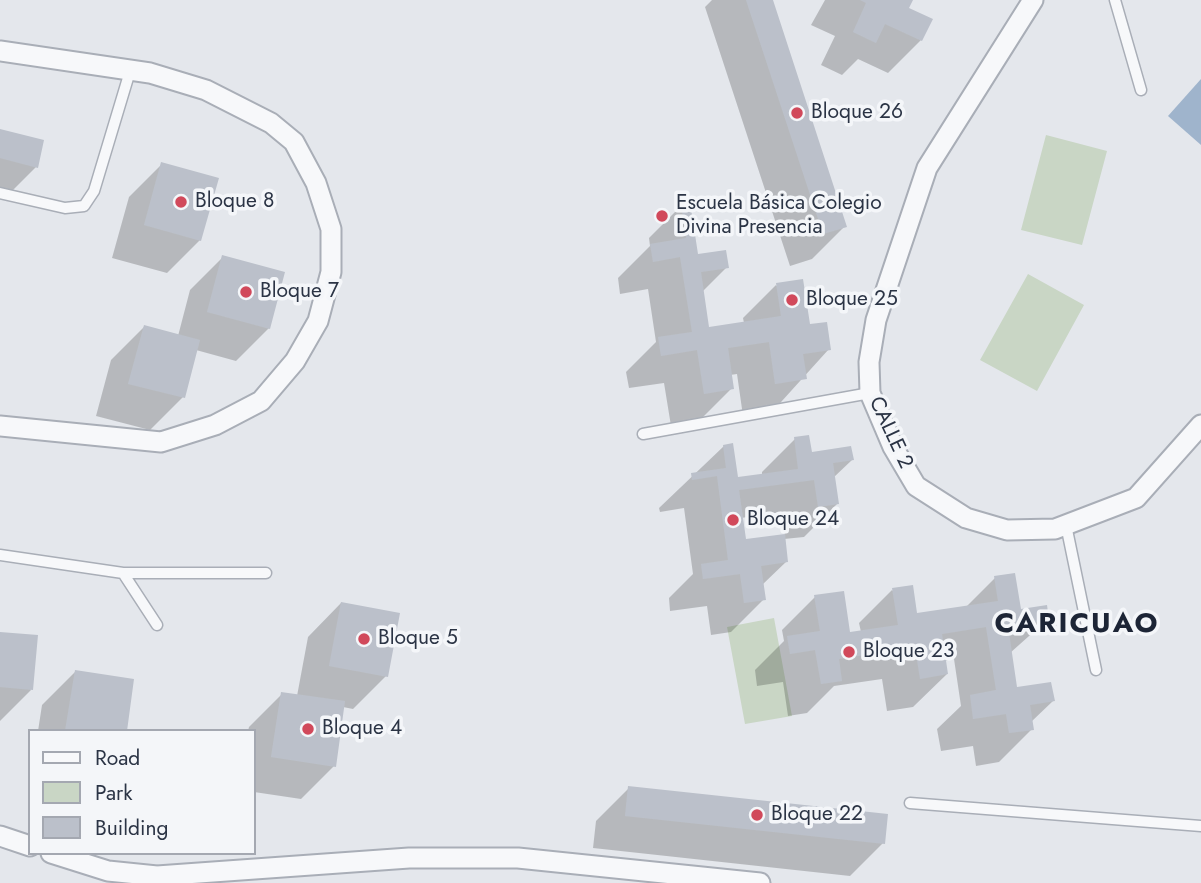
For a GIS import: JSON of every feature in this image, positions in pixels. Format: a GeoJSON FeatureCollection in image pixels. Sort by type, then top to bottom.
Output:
{"type":"FeatureCollection","features":[{"type":"Feature","properties":{"kind":"street","name":"CALLE 2"},"geometry":{"type":"LineString","coordinates":[[1033,0],[927,168],[876,320],[869,362],[870,393],[893,447],[916,486],[966,518],[1007,530],[1055,529],[1136,498],[1201,425]]}},
{"type":"Feature","properties":{"kind":"street"},"geometry":{"type":"LineString","coordinates":[[0,51],[131,68],[206,90],[271,122],[294,142],[316,183],[331,229],[331,272],[318,321],[295,361],[261,401],[215,425],[161,442],[0,426]]}},
{"type":"Feature","properties":{"kind":"street"},"geometry":{"type":"LineString","coordinates":[[0,836],[28,845]]}},
{"type":"Feature","properties":{"kind":"street"},"geometry":{"type":"LineString","coordinates":[[57,855],[129,879],[409,858],[518,858],[760,883]]}},
{"type":"Feature","properties":{"kind":"lane"},"geometry":{"type":"LineString","coordinates":[[1115,0],[1142,90]]}},
{"type":"Feature","properties":{"kind":"lane"},"geometry":{"type":"LineString","coordinates":[[0,192],[65,208],[84,206],[94,191],[131,68]]}},
{"type":"Feature","properties":{"kind":"lane"},"geometry":{"type":"LineString","coordinates":[[643,434],[870,393]]}},
{"type":"Feature","properties":{"kind":"lane"},"geometry":{"type":"LineString","coordinates":[[1066,525],[1096,670]]}},
{"type":"Feature","properties":{"kind":"lane"},"geometry":{"type":"LineString","coordinates":[[0,555],[123,573],[265,573]]}},
{"type":"Feature","properties":{"kind":"lane"},"geometry":{"type":"LineString","coordinates":[[123,573],[157,625]]}},
{"type":"Feature","properties":{"kind":"lane"},"geometry":{"type":"LineString","coordinates":[[910,803],[1201,826]]}},
{"type":"Feature","properties":{"kind":"green space"},"geometry":{"type":"Polygon","coordinates":[[[1046,135],[1107,151],[1082,245],[1021,230],[1046,135]]]}},
{"type":"Feature","properties":{"kind":"green space"},"geometry":{"type":"Polygon","coordinates":[[[1028,274],[1084,305],[1037,391],[980,360],[1028,274]]]}},
{"type":"Feature","properties":{"kind":"green space"},"geometry":{"type":"Polygon","coordinates":[[[774,618],[792,716],[745,724],[727,627],[774,618]]]}},
{"type":"Feature","properties":{"kind":"water"},"geometry":{"type":"Polygon","coordinates":[[[1201,79],[1201,145],[1168,116],[1201,79]]]}},
{"type":"Feature","properties":{"kind":"building","name":"Bloque 26"},"geometry":{"type":"Polygon","coordinates":[[[746,0],[773,0],[847,227],[823,234],[746,0]]]}},
{"type":"Feature","properties":{"kind":"building"},"geometry":{"type":"Polygon","coordinates":[[[860,0],[913,0],[909,8],[933,19],[922,41],[885,24],[876,43],[853,32],[866,3],[860,0]]]}},
{"type":"Feature","properties":{"kind":"building"},"geometry":{"type":"Polygon","coordinates":[[[0,129],[44,140],[38,168],[0,158],[0,129]]]}},
{"type":"Feature","properties":{"kind":"building","name":"Bloque 8"},"geometry":{"type":"Polygon","coordinates":[[[161,162],[219,178],[201,241],[144,225],[161,162]]]}},
{"type":"Feature","properties":{"kind":"building","name":"Bloque 25"},"geometry":{"type":"Polygon","coordinates":[[[690,202],[698,254],[726,250],[729,268],[701,272],[709,327],[781,316],[776,283],[803,279],[810,324],[827,322],[831,350],[803,354],[807,379],[775,384],[769,342],[728,348],[734,389],[704,394],[697,350],[661,356],[658,337],[692,332],[680,257],[653,262],[650,244],[686,238],[681,204],[690,202]]]}},
{"type":"Feature","properties":{"kind":"building","name":"Bloque 7"},"geometry":{"type":"Polygon","coordinates":[[[222,255],[285,272],[270,329],[207,312],[222,255]]]}},
{"type":"Feature","properties":{"kind":"building"},"geometry":{"type":"Polygon","coordinates":[[[144,325],[200,340],[185,398],[128,384],[144,325]]]}},
{"type":"Feature","properties":{"kind":"building","name":"Bloque 24"},"geometry":{"type":"Polygon","coordinates":[[[809,435],[812,452],[851,446],[854,460],[833,463],[839,504],[818,507],[814,480],[739,490],[746,539],[785,534],[788,562],[761,566],[766,600],[744,603],[740,574],[703,579],[701,564],[728,560],[717,476],[692,480],[691,473],[726,468],[723,445],[733,443],[738,477],[798,469],[794,437],[809,435]]]}},
{"type":"Feature","properties":{"kind":"building","name":"Bloque 23"},"geometry":{"type":"Polygon","coordinates":[[[1015,573],[1021,609],[1047,605],[1049,620],[1008,626],[1017,687],[1051,682],[1055,701],[1030,705],[1034,730],[1009,733],[1006,714],[973,719],[970,695],[996,690],[986,627],[942,634],[948,674],[920,679],[915,647],[839,659],[842,681],[821,684],[815,650],[790,654],[787,636],[820,631],[814,595],[844,591],[850,632],[898,625],[892,588],[913,585],[917,613],[998,601],[994,576],[1015,573]]]}},
{"type":"Feature","properties":{"kind":"building","name":"Bloque 5"},"geometry":{"type":"Polygon","coordinates":[[[341,602],[400,613],[388,677],[329,666],[341,602]]]}},
{"type":"Feature","properties":{"kind":"building"},"geometry":{"type":"Polygon","coordinates":[[[0,632],[38,635],[33,690],[0,687],[0,632]]]}},
{"type":"Feature","properties":{"kind":"building"},"geometry":{"type":"Polygon","coordinates":[[[75,670],[134,679],[127,729],[65,729],[75,670]]]}},
{"type":"Feature","properties":{"kind":"building","name":"Bloque 4"},"geometry":{"type":"Polygon","coordinates":[[[281,692],[345,701],[336,767],[271,757],[281,692]]]}},
{"type":"Feature","properties":{"kind":"building","name":"Bloque 22"},"geometry":{"type":"Polygon","coordinates":[[[628,786],[888,814],[885,844],[625,816],[628,786]]]}},
{"type":"Feature","properties":{"kind":"place","name":"Bloque 26"},"geometry":{"type":"Point","coordinates":[797,113]}},
{"type":"Feature","properties":{"kind":"place","name":"Bloque 8"},"geometry":{"type":"Point","coordinates":[181,202]}},
{"type":"Feature","properties":{"kind":"place","name":"Escuela Básica Colegio Divina Presencia"},"geometry":{"type":"Point","coordinates":[662,216]}},
{"type":"Feature","properties":{"kind":"place","name":"Bloque 7"},"geometry":{"type":"Point","coordinates":[246,292]}},
{"type":"Feature","properties":{"kind":"place","name":"Bloque 25"},"geometry":{"type":"Point","coordinates":[792,300]}},
{"type":"Feature","properties":{"kind":"place","name":"Bloque 24"},"geometry":{"type":"Point","coordinates":[733,520]}},
{"type":"Feature","properties":{"kind":"place","name":"Bloque 5"},"geometry":{"type":"Point","coordinates":[364,639]}},
{"type":"Feature","properties":{"kind":"place","name":"Bloque 23"},"geometry":{"type":"Point","coordinates":[849,652]}},
{"type":"Feature","properties":{"kind":"place","name":"Bloque 4"},"geometry":{"type":"Point","coordinates":[308,729]}},
{"type":"Feature","properties":{"kind":"place","name":"Bloque 22"},"geometry":{"type":"Point","coordinates":[757,815]}},
{"type":"Feature","properties":{"kind":"district","name":"CARICUAO"},"geometry":{"type":"Point","coordinates":[1077,625]}}]}
